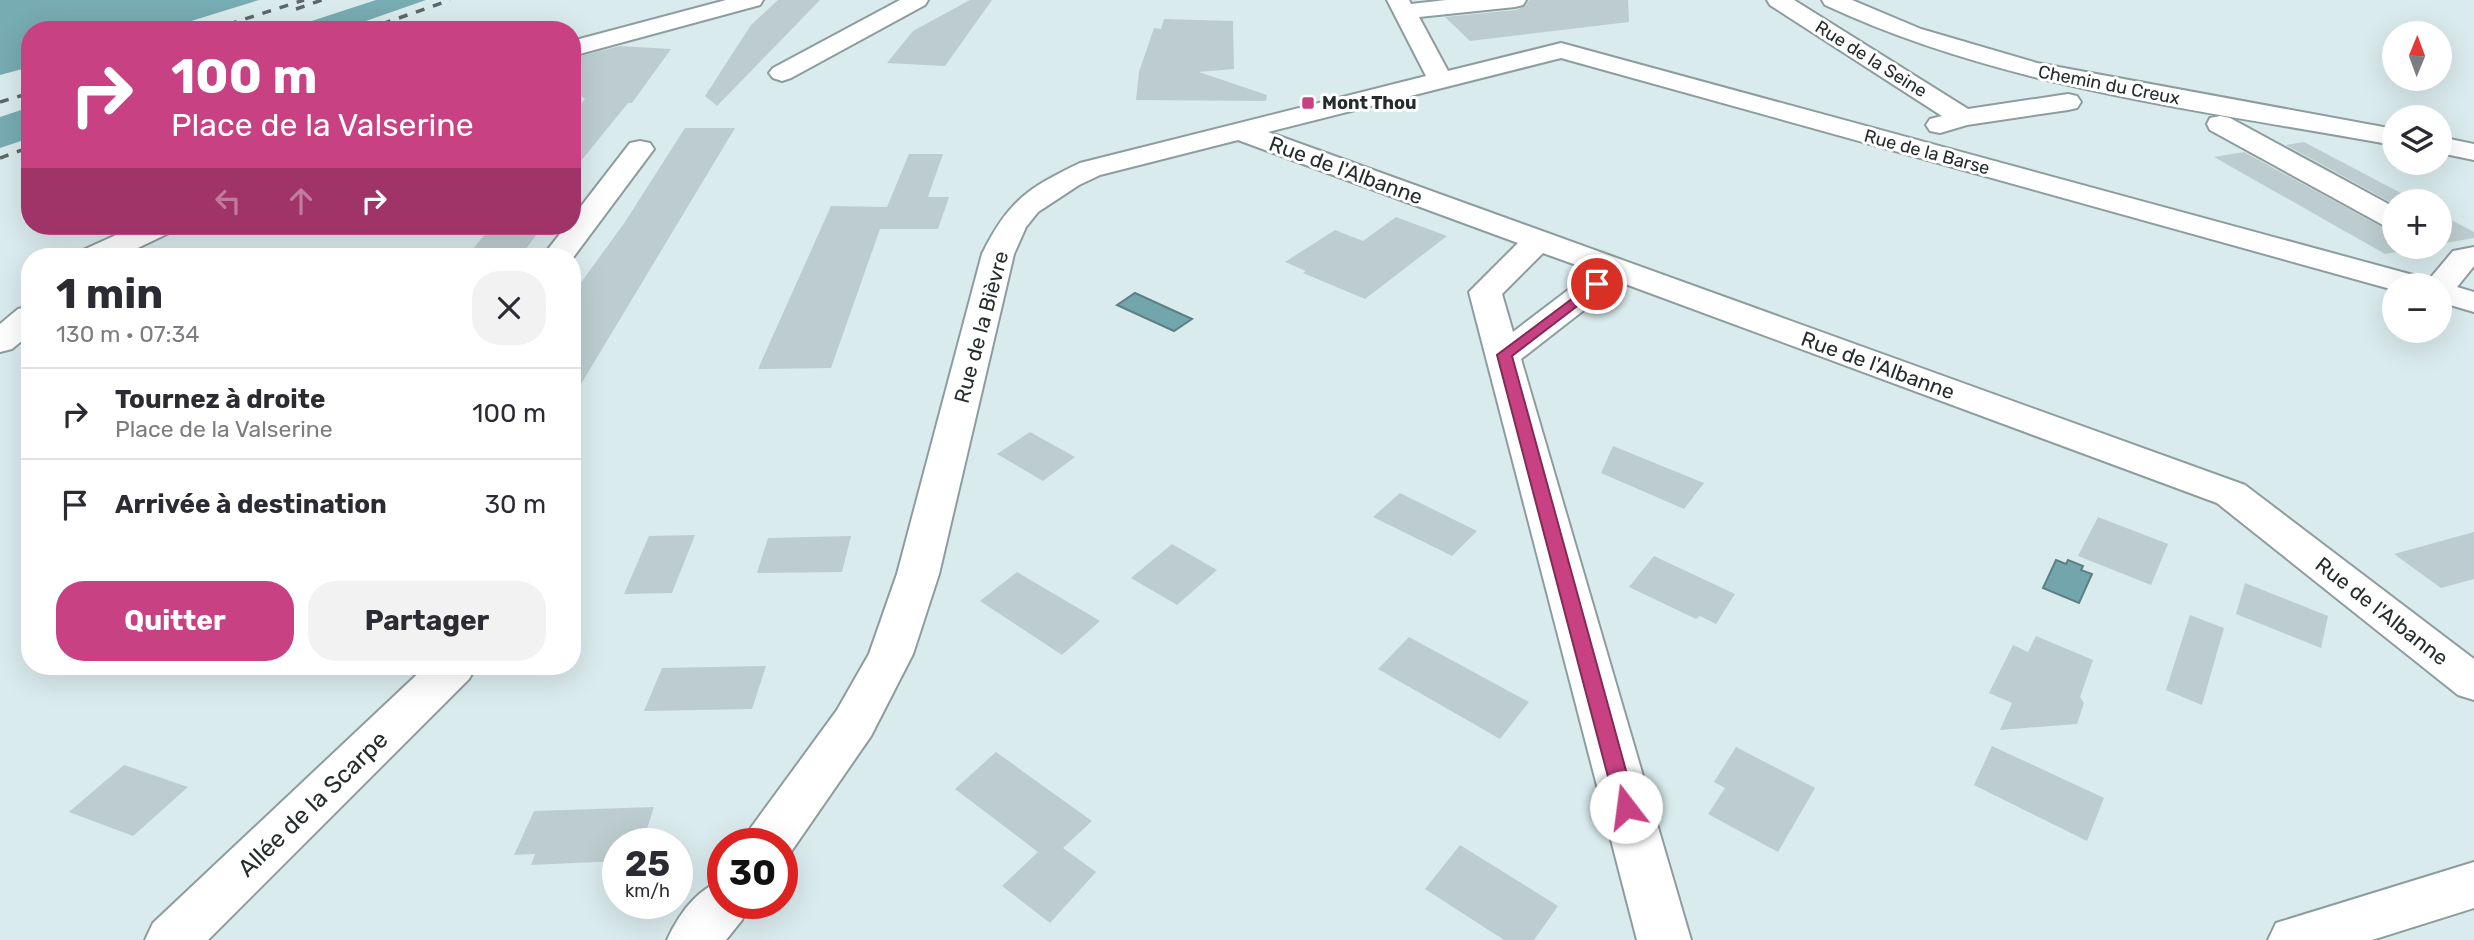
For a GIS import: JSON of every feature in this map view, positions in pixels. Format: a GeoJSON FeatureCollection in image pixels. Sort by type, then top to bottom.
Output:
{"type":"FeatureCollection","features":[{"type":"Feature","properties":{"kind":"street"},"geometry":{"type":"LineString","coordinates":[[581,47],[752,0]]}},
{"type":"Feature","properties":{"kind":"street"},"geometry":{"type":"LineString","coordinates":[[782,73],[917,0]]}},
{"type":"Feature","properties":{"kind":"street"},"geometry":{"type":"LineString","coordinates":[[1440,79],[1402,6],[1515,0]]}},
{"type":"Feature","properties":{"kind":"street","name":"Rue de la Seine"},"geometry":{"type":"LineString","coordinates":[[1778,0],[1964,118]]}},
{"type":"Feature","properties":{"kind":"street","name":"Chemin du Creux"},"geometry":{"type":"LineString","coordinates":[[1833,0],[1864,15],[1951,48],[2046,74],[2382,135]]}},
{"type":"Feature","properties":{"kind":"street","name":"Rue de la Barse"},"geometry":{"type":"LineString","coordinates":[[1440,79],[1561,50],[2382,276]]}},
{"type":"Feature","properties":{"kind":"street","name":"Rue de la Bièvre"},"geometry":{"type":"LineString","coordinates":[[779,828],[853,723],[891,653],[918,573],[998,254],[1014,222],[1035,201],[1090,169],[1440,79]]}},
{"type":"Feature","properties":{"kind":"street","name":"Rue de la Seine"},"geometry":{"type":"LineString","coordinates":[[1888,141],[1964,118],[2068,102]]}},
{"type":"Feature","properties":{"kind":"street"},"geometry":{"type":"LineString","coordinates":[[2220,124],[2382,212]]}},
{"type":"Feature","properties":{"kind":"street","name":"Rue de l'Albanne"},"geometry":{"type":"LineString","coordinates":[[1237,130],[2231,494],[2474,682]]}},
{"type":"Feature","properties":{"kind":"street"},"geometry":{"type":"LineString","coordinates":[[2452,147],[2474,152]]}},
{"type":"Feature","properties":{"kind":"street"},"geometry":{"type":"LineString","coordinates":[[581,227],[640,149]]}},
{"type":"Feature","properties":{"kind":"street"},"geometry":{"type":"LineString","coordinates":[[113,248],[141,235]]}},
{"type":"Feature","properties":{"kind":"street"},"geometry":{"type":"LineString","coordinates":[[1538,241],[1485,292],[1664,940]]}},
{"type":"Feature","properties":{"kind":"street"},"geometry":{"type":"LineString","coordinates":[[2447,273],[2459,253]]}},
{"type":"Feature","properties":{"kind":"street"},"geometry":{"type":"LineString","coordinates":[[1504,355],[1615,270]]}},
{"type":"Feature","properties":{"kind":"street"},"geometry":{"type":"LineString","coordinates":[[2452,296],[2474,302]]}},
{"type":"Feature","properties":{"kind":"street"},"geometry":{"type":"LineString","coordinates":[[0,342],[21,324]]}},
{"type":"Feature","properties":{"kind":"street","name":"Allée de la Scarpe"},"geometry":{"type":"LineString","coordinates":[[172,940],[445,675]]}},
{"type":"Feature","properties":{"kind":"street"},"geometry":{"type":"LineString","coordinates":[[2295,940],[2474,885]]}},
{"type":"Feature","properties":{"kind":"street"},"geometry":{"type":"LineString","coordinates":[[694,940],[710,919]]}},
{"type":"Feature","properties":{"kind":"shaded area"},"geometry":{"type":"Polygon","coordinates":[[[0,0],[259,0],[191,21],[21,21],[21,69],[0,75],[0,0]]]}},
{"type":"Feature","properties":{"kind":"shaded area"},"geometry":{"type":"Polygon","coordinates":[[[376,0],[426,0],[366,21],[312,21],[376,0]]]}},
{"type":"Feature","properties":{"kind":"shaded area"},"geometry":{"type":"Polygon","coordinates":[[[21,110],[21,141],[0,148],[0,117],[21,110]]]}},
{"type":"Feature","properties":{"kind":"shaded area"},"geometry":{"type":"Polygon","coordinates":[[[1135,293],[1192,319],[1174,331],[1117,305],[1135,293]]]}},
{"type":"Feature","properties":{"kind":"shaded area"},"geometry":{"type":"Polygon","coordinates":[[[2056,560],[2066,564],[2068,560],[2083,566],[2081,570],[2092,574],[2079,603],[2043,588],[2056,560]]]}},
{"type":"Feature","properties":{"kind":"building"},"geometry":{"type":"Polygon","coordinates":[[[778,0],[820,0],[717,106],[705,96],[751,25],[778,0]]]}},
{"type":"Feature","properties":{"kind":"building"},"geometry":{"type":"Polygon","coordinates":[[[970,0],[992,0],[945,66],[887,63],[913,31],[970,0]]]}},
{"type":"Feature","properties":{"kind":"building"},"geometry":{"type":"Polygon","coordinates":[[[1529,0],[1628,0],[1629,22],[1470,41],[1445,17],[1516,10],[1525,6],[1529,0]]]}},
{"type":"Feature","properties":{"kind":"building"},"geometry":{"type":"Polygon","coordinates":[[[1164,19],[1233,21],[1234,69],[1199,72],[1267,95],[1266,101],[1136,100],[1139,72],[1154,28],[1161,29],[1164,19]]]}},
{"type":"Feature","properties":{"kind":"building"},"geometry":{"type":"Polygon","coordinates":[[[620,46],[671,49],[632,103],[628,103],[581,161],[581,104],[585,99],[581,96],[581,56],[620,46]]]}},
{"type":"Feature","properties":{"kind":"building"},"geometry":{"type":"Polygon","coordinates":[[[685,128],[735,128],[581,384],[581,283],[625,222],[685,128]]]}},
{"type":"Feature","properties":{"kind":"building"},"geometry":{"type":"Polygon","coordinates":[[[2304,142],[2393,189],[2382,189],[2382,197],[2286,145],[2304,142]]]}},
{"type":"Feature","properties":{"kind":"building"},"geometry":{"type":"Polygon","coordinates":[[[2244,152],[2382,227],[2382,252],[2214,157],[2244,152]]]}},
{"type":"Feature","properties":{"kind":"building"},"geometry":{"type":"Polygon","coordinates":[[[909,154],[943,154],[928,197],[949,197],[938,229],[880,229],[831,368],[758,369],[831,206],[887,207],[909,154]]]}},
{"type":"Feature","properties":{"kind":"building"},"geometry":{"type":"Polygon","coordinates":[[[1396,217],[1447,236],[1365,299],[1303,273],[1306,271],[1285,262],[1335,230],[1363,241],[1396,217]]]}},
{"type":"Feature","properties":{"kind":"building"},"geometry":{"type":"Polygon","coordinates":[[[2452,220],[2474,232],[2474,238],[2452,242],[2452,220]]]}},
{"type":"Feature","properties":{"kind":"building"},"geometry":{"type":"Polygon","coordinates":[[[484,235],[536,235],[527,248],[474,248],[484,235]]]}},
{"type":"Feature","properties":{"kind":"building"},"geometry":{"type":"Polygon","coordinates":[[[1030,432],[1075,457],[1043,481],[997,454],[1030,432]]]}},
{"type":"Feature","properties":{"kind":"building"},"geometry":{"type":"Polygon","coordinates":[[[1613,446],[1704,483],[1684,509],[1601,473],[1613,446]]]}},
{"type":"Feature","properties":{"kind":"building"},"geometry":{"type":"Polygon","coordinates":[[[1400,493],[1477,531],[1452,556],[1373,517],[1400,493]]]}},
{"type":"Feature","properties":{"kind":"building"},"geometry":{"type":"Polygon","coordinates":[[[2098,517],[2168,544],[2151,585],[2078,556],[2098,517]]]}},
{"type":"Feature","properties":{"kind":"building"},"geometry":{"type":"Polygon","coordinates":[[[2474,532],[2474,579],[2441,588],[2394,554],[2474,532]]]}},
{"type":"Feature","properties":{"kind":"building"},"geometry":{"type":"Polygon","coordinates":[[[695,535],[672,593],[624,594],[649,536],[695,535]]]}},
{"type":"Feature","properties":{"kind":"building"},"geometry":{"type":"Polygon","coordinates":[[[851,536],[842,572],[757,573],[768,538],[851,536]]]}},
{"type":"Feature","properties":{"kind":"building"},"geometry":{"type":"Polygon","coordinates":[[[1172,544],[1217,570],[1177,605],[1131,578],[1172,544]]]}},
{"type":"Feature","properties":{"kind":"building"},"geometry":{"type":"Polygon","coordinates":[[[1654,556],[1735,594],[1716,624],[1700,616],[1696,619],[1629,587],[1654,556]]]}},
{"type":"Feature","properties":{"kind":"building"},"geometry":{"type":"Polygon","coordinates":[[[1017,572],[1100,621],[1062,655],[980,601],[1017,572]]]}},
{"type":"Feature","properties":{"kind":"building"},"geometry":{"type":"Polygon","coordinates":[[[2245,583],[2328,616],[2321,648],[2236,614],[2245,583]]]}},
{"type":"Feature","properties":{"kind":"building"},"geometry":{"type":"Polygon","coordinates":[[[2190,615],[2224,628],[2202,705],[2166,690],[2190,615]]]}},
{"type":"Feature","properties":{"kind":"building"},"geometry":{"type":"Polygon","coordinates":[[[2036,636],[2093,660],[2080,697],[2084,703],[2077,724],[2000,730],[2012,703],[1989,693],[2013,645],[2028,652],[2036,636]]]}},
{"type":"Feature","properties":{"kind":"building"},"geometry":{"type":"Polygon","coordinates":[[[1409,637],[1529,702],[1500,739],[1378,669],[1409,637]]]}},
{"type":"Feature","properties":{"kind":"building"},"geometry":{"type":"Polygon","coordinates":[[[766,666],[752,709],[644,711],[662,668],[766,666]]]}},
{"type":"Feature","properties":{"kind":"building"},"geometry":{"type":"Polygon","coordinates":[[[1992,746],[2104,798],[2087,841],[1974,785],[1992,746]]]}},
{"type":"Feature","properties":{"kind":"building"},"geometry":{"type":"Polygon","coordinates":[[[1736,747],[1815,788],[1778,852],[1708,814],[1725,788],[1714,782],[1736,747]]]}},
{"type":"Feature","properties":{"kind":"building"},"geometry":{"type":"Polygon","coordinates":[[[996,752],[1092,821],[1063,848],[1096,872],[1050,923],[1002,886],[1038,852],[955,789],[996,752]]]}},
{"type":"Feature","properties":{"kind":"building"},"geometry":{"type":"Polygon","coordinates":[[[124,765],[188,787],[133,836],[69,812],[124,765]]]}},
{"type":"Feature","properties":{"kind":"building"},"geometry":{"type":"Polygon","coordinates":[[[654,807],[647,828],[602,828],[602,862],[531,865],[535,854],[514,855],[534,811],[654,807]]]}},
{"type":"Feature","properties":{"kind":"building"},"geometry":{"type":"Polygon","coordinates":[[[1460,845],[1558,906],[1534,940],[1504,940],[1425,889],[1460,845]]]}},
{"type":"Feature","properties":{"kind":"railway"},"geometry":{"type":"LineString","coordinates":[[239,21],[304,0]]}},
{"type":"Feature","properties":{"kind":"railway"},"geometry":{"type":"LineString","coordinates":[[296,9],[322,0]]}},
{"type":"Feature","properties":{"kind":"railway"},"geometry":{"type":"LineString","coordinates":[[390,21],[450,0]]}},
{"type":"Feature","properties":{"kind":"railway"},"geometry":{"type":"LineString","coordinates":[[0,102],[21,96]]}},
{"type":"Feature","properties":{"kind":"railway"},"geometry":{"type":"LineString","coordinates":[[0,158],[21,150]]}},
{"type":"Feature","properties":{"kind":"place","name":"Mont Thou"},"geometry":{"type":"Point","coordinates":[1308,103]}},
{"type":"Feature","properties":{"kind":"route"},"geometry":{"type":"LineString","coordinates":[[1597,284],[1504,355],[1626,807]]}}]}
